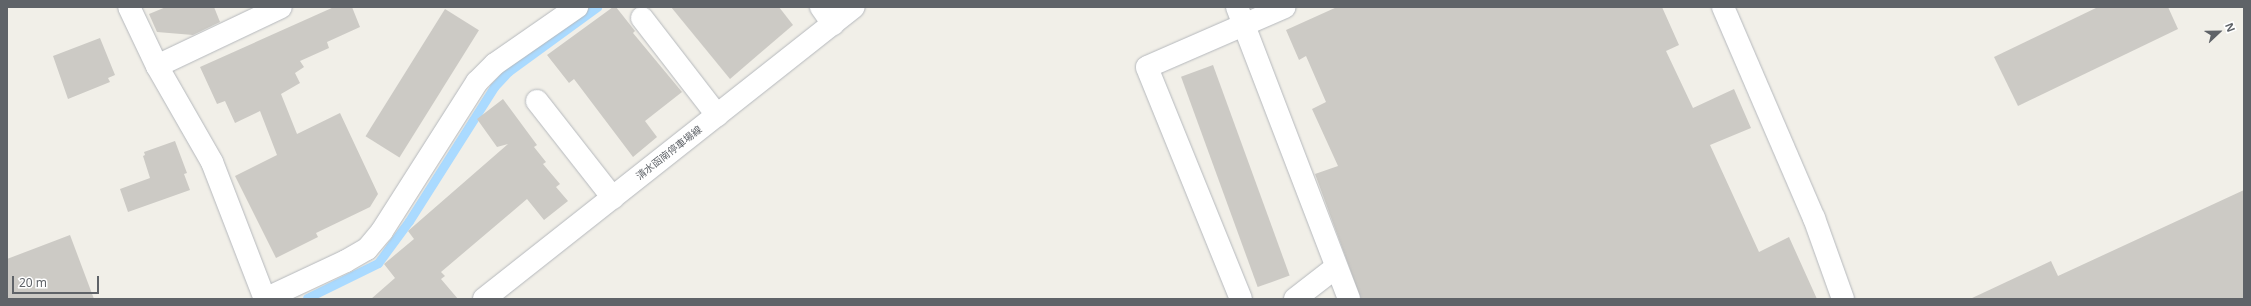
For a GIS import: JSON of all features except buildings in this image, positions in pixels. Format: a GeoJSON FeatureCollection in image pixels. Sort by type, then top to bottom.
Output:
{"type":"FeatureCollection","features":[{"type":"Feature","properties":{"kind":"street"},"geometry":{"type":"LineString","coordinates":[[129,7],[157,66],[212,162],[265,299],[346,262],[367,249],[382,231],[477,82],[495,64],[577,7]]}},
{"type":"Feature","properties":{"kind":"street"},"geometry":{"type":"LineString","coordinates":[[157,66],[281,7]]}},
{"type":"Feature","properties":{"kind":"street","name":"清水函南停車場線"},"geometry":{"type":"LineString","coordinates":[[484,299],[717,115],[827,15],[854,7]]}},
{"type":"Feature","properties":{"kind":"street"},"geometry":{"type":"LineString","coordinates":[[1240,299],[1147,67],[1242,16],[1285,7]]}},
{"type":"Feature","properties":{"kind":"street"},"geometry":{"type":"LineString","coordinates":[[1723,7],[1814,218],[1842,299]]}},
{"type":"Feature","properties":{"kind":"street"},"geometry":{"type":"LineString","coordinates":[[1242,16],[1335,268],[1349,299]]}},
{"type":"Feature","properties":{"kind":"street"},"geometry":{"type":"LineString","coordinates":[[642,18],[717,115]]}},
{"type":"Feature","properties":{"kind":"street"},"geometry":{"type":"LineString","coordinates":[[537,101],[612,198]]}},
{"type":"Feature","properties":{"kind":"street"},"geometry":{"type":"LineString","coordinates":[[1295,299],[1335,268]]}},
{"type":"Feature","properties":{"kind":"waterway"},"geometry":{"type":"LineString","coordinates":[[307,298],[378,263],[409,221],[494,87],[509,71],[597,7]]}}]}
